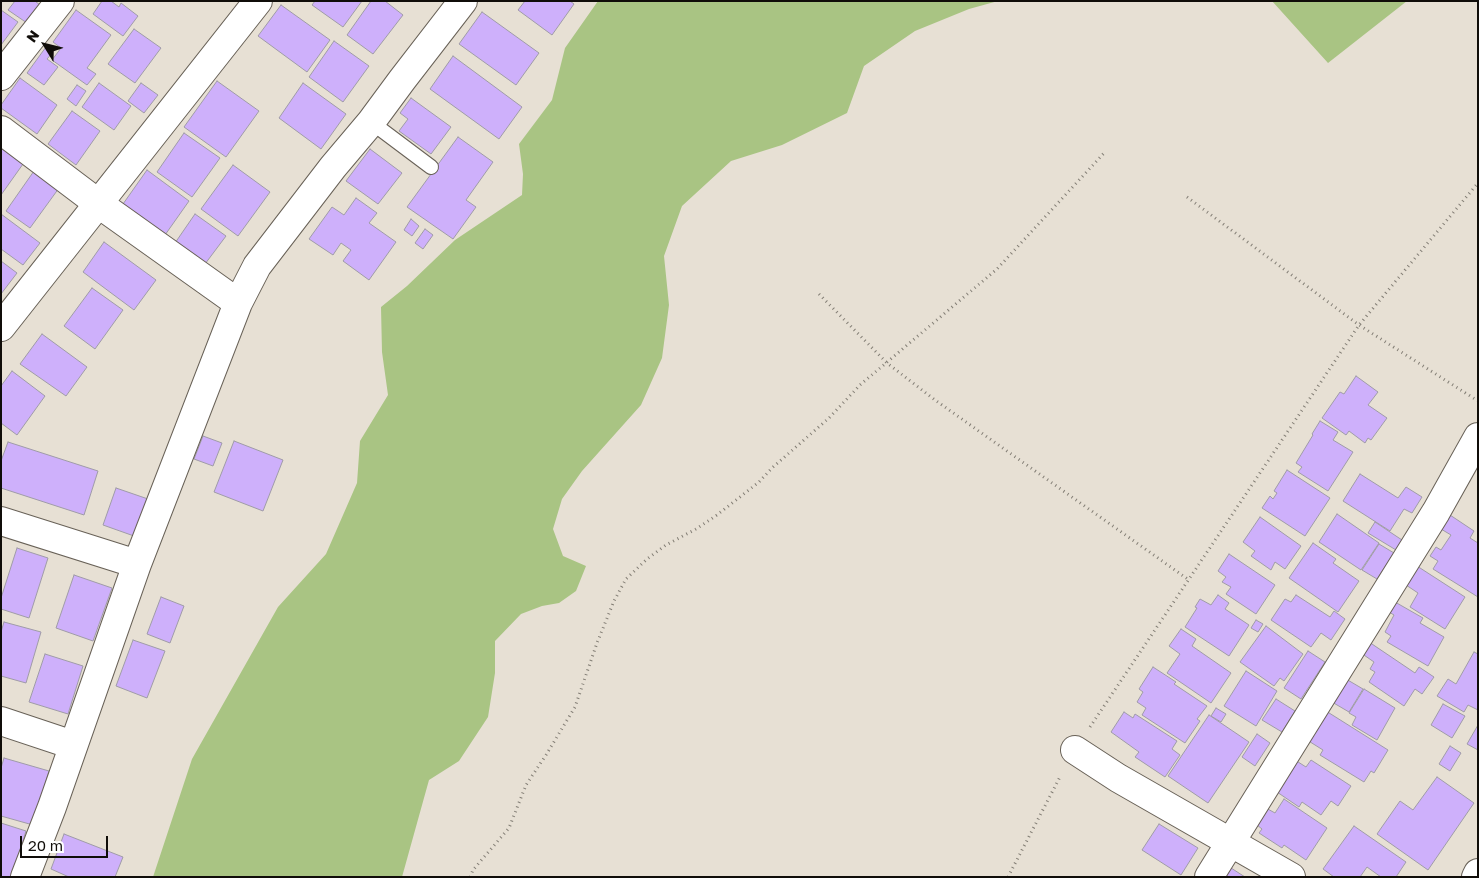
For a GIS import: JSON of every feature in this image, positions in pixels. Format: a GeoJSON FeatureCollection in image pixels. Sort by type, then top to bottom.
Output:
{"type":"FeatureCollection","features":[{"type":"Feature","properties":{"kind":"street"},"geometry":{"type":"LineString","coordinates":[[1,76],[60,1]]}},
{"type":"Feature","properties":{"kind":"street"},"geometry":{"type":"LineString","coordinates":[[1,327],[258,1]]}},
{"type":"Feature","properties":{"kind":"street"},"geometry":{"type":"LineString","coordinates":[[25,877],[138,564],[238,303],[257,266],[333,167],[371,122],[463,1]]}},
{"type":"Feature","properties":{"kind":"street"},"geometry":{"type":"LineString","coordinates":[[1,130],[99,204],[238,303]]}},
{"type":"Feature","properties":{"kind":"street"},"geometry":{"type":"LineString","coordinates":[[1209,877],[1436,512],[1478,437]]}},
{"type":"Feature","properties":{"kind":"street"},"geometry":{"type":"LineString","coordinates":[[1,521],[138,564]]}},
{"type":"Feature","properties":{"kind":"street"},"geometry":{"type":"LineString","coordinates":[[1,721],[73,745]]}},
{"type":"Feature","properties":{"kind":"street"},"geometry":{"type":"LineString","coordinates":[[1075,750],[1118,778],[1291,877]]}},
{"type":"Feature","properties":{"kind":"street"},"geometry":{"type":"LineString","coordinates":[[1476,877],[1478,873]]}},
{"type":"Feature","properties":{"kind":"lane"},"geometry":{"type":"LineString","coordinates":[[371,122],[431,167]]}},
{"type":"Feature","properties":{"kind":"path"},"geometry":{"type":"LineString","coordinates":[[470,877],[473,870],[508,828],[526,785],[574,707],[605,623],[626,580],[647,559],[666,545],[717,515],[759,482],[785,456],[829,418],[860,385],[997,269],[1105,152]]}},
{"type":"Feature","properties":{"kind":"path"},"geometry":{"type":"LineString","coordinates":[[1008,877],[1075,750],[1359,324],[1478,182]]}},
{"type":"Feature","properties":{"kind":"path"},"geometry":{"type":"LineString","coordinates":[[1188,197],[1359,324],[1478,401]]}},
{"type":"Feature","properties":{"kind":"path"},"geometry":{"type":"LineString","coordinates":[[819,294],[887,363],[962,420],[1189,580]]}},
{"type":"Feature","properties":{"kind":"green space"},"geometry":{"type":"Polygon","coordinates":[[[598,1],[998,1],[969,9],[915,31],[864,66],[847,113],[782,145],[731,161],[682,206],[664,256],[669,305],[662,358],[641,405],[582,471],[562,499],[553,529],[563,556],[586,566],[576,591],[559,603],[542,606],[521,614],[495,641],[495,673],[488,717],[459,761],[429,780],[402,877],[153,877],[192,759],[278,607],[326,554],[357,483],[360,441],[388,395],[382,352],[381,307],[407,286],[455,240],[522,195],[523,174],[519,144],[552,100],[565,48],[598,1]]]}},
{"type":"Feature","properties":{"kind":"green space"},"geometry":{"type":"Polygon","coordinates":[[[1272,1],[1407,1],[1328,63],[1272,1]]]}},
{"type":"Feature","properties":{"kind":"building"},"geometry":{"type":"Polygon","coordinates":[[[15,1],[35,1],[40,5],[27,23],[8,10],[15,1]]]}},
{"type":"Feature","properties":{"kind":"building"},"geometry":{"type":"Polygon","coordinates":[[[102,1],[111,1],[119,7],[121,3],[138,16],[123,36],[93,14],[102,1]]]}},
{"type":"Feature","properties":{"kind":"building"},"geometry":{"type":"Polygon","coordinates":[[[315,1],[362,1],[343,27],[312,5],[315,1]]]}},
{"type":"Feature","properties":{"kind":"building"},"geometry":{"type":"Polygon","coordinates":[[[371,1],[385,1],[403,15],[373,54],[347,35],[371,1]]]}},
{"type":"Feature","properties":{"kind":"building"},"geometry":{"type":"Polygon","coordinates":[[[525,1],[570,1],[574,4],[552,35],[518,10],[525,1]]]}},
{"type":"Feature","properties":{"kind":"building"},"geometry":{"type":"Polygon","coordinates":[[[281,5],[330,40],[307,72],[258,36],[281,5]]]}},
{"type":"Feature","properties":{"kind":"building"},"geometry":{"type":"Polygon","coordinates":[[[1,10],[18,22],[1,45],[1,10]]]}},
{"type":"Feature","properties":{"kind":"building"},"geometry":{"type":"Polygon","coordinates":[[[76,10],[111,35],[87,68],[96,74],[87,85],[52,60],[61,48],[53,42],[76,10]]]}},
{"type":"Feature","properties":{"kind":"building"},"geometry":{"type":"Polygon","coordinates":[[[482,12],[539,53],[516,85],[459,44],[482,12]]]}},
{"type":"Feature","properties":{"kind":"building"},"geometry":{"type":"Polygon","coordinates":[[[134,29],[161,48],[135,83],[108,64],[134,29]]]}},
{"type":"Feature","properties":{"kind":"building"},"geometry":{"type":"Polygon","coordinates":[[[334,41],[369,66],[343,102],[309,77],[334,41]]]}},
{"type":"Feature","properties":{"kind":"building"},"geometry":{"type":"Polygon","coordinates":[[[46,47],[53,52],[47,59],[58,67],[44,85],[27,73],[46,47]]]}},
{"type":"Feature","properties":{"kind":"building"},"geometry":{"type":"Polygon","coordinates":[[[453,56],[522,107],[499,139],[430,89],[453,56]]]}},
{"type":"Feature","properties":{"kind":"building"},"geometry":{"type":"Polygon","coordinates":[[[20,78],[57,105],[37,134],[1,108],[1,105],[20,78]]]}},
{"type":"Feature","properties":{"kind":"building"},"geometry":{"type":"Polygon","coordinates":[[[217,81],[259,111],[226,157],[184,127],[217,81]]]}},
{"type":"Feature","properties":{"kind":"building"},"geometry":{"type":"Polygon","coordinates":[[[99,83],[131,106],[114,130],[82,107],[99,83]]]}},
{"type":"Feature","properties":{"kind":"building"},"geometry":{"type":"Polygon","coordinates":[[[141,83],[158,95],[144,113],[128,101],[141,83]]]}},
{"type":"Feature","properties":{"kind":"building"},"geometry":{"type":"Polygon","coordinates":[[[303,83],[346,114],[321,149],[279,118],[303,83]]]}},
{"type":"Feature","properties":{"kind":"building"},"geometry":{"type":"Polygon","coordinates":[[[77,85],[86,91],[76,106],[67,99],[77,85]]]}},
{"type":"Feature","properties":{"kind":"building"},"geometry":{"type":"Polygon","coordinates":[[[411,98],[451,127],[431,154],[399,131],[408,119],[400,113],[411,98]]]}},
{"type":"Feature","properties":{"kind":"building"},"geometry":{"type":"Polygon","coordinates":[[[72,111],[100,131],[76,165],[48,144],[72,111]]]}},
{"type":"Feature","properties":{"kind":"building"},"geometry":{"type":"Polygon","coordinates":[[[184,133],[220,158],[192,197],[157,172],[184,133]]]}},
{"type":"Feature","properties":{"kind":"building"},"geometry":{"type":"Polygon","coordinates":[[[458,137],[493,162],[466,200],[476,207],[453,239],[407,207],[458,137]]]}},
{"type":"Feature","properties":{"kind":"building"},"geometry":{"type":"Polygon","coordinates":[[[1,148],[23,164],[1,195],[1,148]]]}},
{"type":"Feature","properties":{"kind":"building"},"geometry":{"type":"Polygon","coordinates":[[[370,149],[402,173],[378,204],[346,181],[370,149]]]}},
{"type":"Feature","properties":{"kind":"building"},"geometry":{"type":"Polygon","coordinates":[[[233,165],[270,192],[238,236],[201,209],[233,165]]]}},
{"type":"Feature","properties":{"kind":"building"},"geometry":{"type":"Polygon","coordinates":[[[147,170],[189,201],[165,235],[123,204],[147,170]]]}},
{"type":"Feature","properties":{"kind":"building"},"geometry":{"type":"Polygon","coordinates":[[[34,171],[59,188],[30,228],[6,211],[34,171]]]}},
{"type":"Feature","properties":{"kind":"building"},"geometry":{"type":"Polygon","coordinates":[[[356,198],[377,213],[369,223],[396,242],[369,280],[343,261],[351,250],[341,243],[333,255],[309,239],[332,207],[344,215],[356,198]]]}},
{"type":"Feature","properties":{"kind":"building"},"geometry":{"type":"Polygon","coordinates":[[[1,214],[40,243],[23,265],[1,249],[1,214]]]}},
{"type":"Feature","properties":{"kind":"building"},"geometry":{"type":"Polygon","coordinates":[[[195,214],[226,236],[205,264],[175,243],[195,214]]]}},
{"type":"Feature","properties":{"kind":"building"},"geometry":{"type":"Polygon","coordinates":[[[411,219],[419,226],[412,236],[404,230],[411,219]]]}},
{"type":"Feature","properties":{"kind":"building"},"geometry":{"type":"Polygon","coordinates":[[[425,229],[433,235],[423,249],[415,243],[425,229]]]}},
{"type":"Feature","properties":{"kind":"building"},"geometry":{"type":"Polygon","coordinates":[[[104,242],[156,280],[134,310],[83,272],[104,242]]]}},
{"type":"Feature","properties":{"kind":"building"},"geometry":{"type":"Polygon","coordinates":[[[1,261],[17,273],[1,294],[1,261]]]}},
{"type":"Feature","properties":{"kind":"building"},"geometry":{"type":"Polygon","coordinates":[[[92,288],[123,310],[95,349],[64,326],[92,288]]]}},
{"type":"Feature","properties":{"kind":"building"},"geometry":{"type":"Polygon","coordinates":[[[42,334],[87,367],[66,396],[20,364],[42,334]]]}},
{"type":"Feature","properties":{"kind":"building"},"geometry":{"type":"Polygon","coordinates":[[[12,371],[45,396],[17,435],[1,423],[1,386],[12,371]]]}},
{"type":"Feature","properties":{"kind":"building"},"geometry":{"type":"Polygon","coordinates":[[[1356,376],[1378,392],[1368,405],[1387,418],[1371,440],[1368,438],[1365,443],[1349,431],[1346,435],[1322,418],[1340,392],[1344,394],[1356,376]]]}},
{"type":"Feature","properties":{"kind":"building"},"geometry":{"type":"Polygon","coordinates":[[[1320,421],[1338,432],[1333,440],[1353,452],[1328,491],[1298,472],[1302,467],[1296,463],[1320,421]]]}},
{"type":"Feature","properties":{"kind":"building"},"geometry":{"type":"Polygon","coordinates":[[[203,436],[222,443],[213,466],[194,459],[203,436]]]}},
{"type":"Feature","properties":{"kind":"building"},"geometry":{"type":"Polygon","coordinates":[[[234,441],[283,460],[263,511],[214,492],[234,441]]]}},
{"type":"Feature","properties":{"kind":"building"},"geometry":{"type":"Polygon","coordinates":[[[8,442],[98,471],[84,515],[1,488],[1,461],[8,442]]]}},
{"type":"Feature","properties":{"kind":"building"},"geometry":{"type":"Polygon","coordinates":[[[1287,470],[1330,498],[1305,536],[1262,508],[1270,496],[1273,499],[1277,493],[1274,491],[1287,470]]]}},
{"type":"Feature","properties":{"kind":"building"},"geometry":{"type":"Polygon","coordinates":[[[1360,474],[1398,498],[1406,487],[1422,497],[1412,513],[1404,509],[1390,531],[1343,501],[1360,474]]]}},
{"type":"Feature","properties":{"kind":"building"},"geometry":{"type":"Polygon","coordinates":[[[116,488],[148,499],[134,536],[103,525],[116,488]]]}},
{"type":"Feature","properties":{"kind":"building"},"geometry":{"type":"Polygon","coordinates":[[[1337,514],[1379,543],[1361,570],[1319,542],[1337,514]]]}},
{"type":"Feature","properties":{"kind":"building"},"geometry":{"type":"Polygon","coordinates":[[[1450,515],[1474,531],[1470,538],[1478,543],[1478,597],[1433,569],[1438,561],[1430,556],[1436,547],[1441,550],[1451,535],[1441,529],[1450,515]]]}},
{"type":"Feature","properties":{"kind":"building"},"geometry":{"type":"Polygon","coordinates":[[[1260,517],[1301,546],[1285,569],[1275,562],[1271,570],[1251,556],[1255,551],[1243,542],[1260,517]]]}},
{"type":"Feature","properties":{"kind":"building"},"geometry":{"type":"Polygon","coordinates":[[[1375,522],[1402,540],[1396,550],[1368,533],[1375,522]]]}},
{"type":"Feature","properties":{"kind":"building"},"geometry":{"type":"Polygon","coordinates":[[[1313,543],[1336,559],[1333,563],[1359,581],[1338,612],[1289,578],[1313,543]]]}},
{"type":"Feature","properties":{"kind":"building"},"geometry":{"type":"Polygon","coordinates":[[[1379,544],[1394,553],[1377,579],[1362,570],[1379,544]]]}},
{"type":"Feature","properties":{"kind":"building"},"geometry":{"type":"Polygon","coordinates":[[[17,548],[48,558],[29,618],[1,609],[1,598],[17,548]]]}},
{"type":"Feature","properties":{"kind":"building"},"geometry":{"type":"Polygon","coordinates":[[[1229,554],[1275,585],[1256,614],[1226,594],[1231,587],[1222,582],[1226,577],[1218,571],[1229,554]]]}},
{"type":"Feature","properties":{"kind":"building"},"geometry":{"type":"Polygon","coordinates":[[[1417,566],[1465,597],[1445,629],[1410,607],[1418,593],[1406,585],[1417,566]]]}},
{"type":"Feature","properties":{"kind":"building"},"geometry":{"type":"Polygon","coordinates":[[[74,575],[112,588],[93,641],[56,628],[74,575]]]}},
{"type":"Feature","properties":{"kind":"building"},"geometry":{"type":"Polygon","coordinates":[[[1218,595],[1229,603],[1225,609],[1249,625],[1229,656],[1185,627],[1197,608],[1195,607],[1200,599],[1211,605],[1218,595]]]}},
{"type":"Feature","properties":{"kind":"building"},"geometry":{"type":"Polygon","coordinates":[[[1296,595],[1330,617],[1334,611],[1345,619],[1331,640],[1321,633],[1311,647],[1271,620],[1285,599],[1291,602],[1296,595]]]}},
{"type":"Feature","properties":{"kind":"building"},"geometry":{"type":"Polygon","coordinates":[[[161,597],[184,606],[170,643],[147,634],[161,597]]]}},
{"type":"Feature","properties":{"kind":"building"},"geometry":{"type":"Polygon","coordinates":[[[1395,602],[1423,618],[1420,623],[1444,637],[1428,666],[1387,642],[1391,636],[1385,632],[1394,615],[1389,612],[1395,602]]]}},
{"type":"Feature","properties":{"kind":"building"},"geometry":{"type":"Polygon","coordinates":[[[1256,620],[1263,624],[1258,632],[1251,628],[1256,620]]]}},
{"type":"Feature","properties":{"kind":"building"},"geometry":{"type":"Polygon","coordinates":[[[4,622],[41,632],[26,683],[1,676],[1,632],[4,622]]]}},
{"type":"Feature","properties":{"kind":"building"},"geometry":{"type":"Polygon","coordinates":[[[1266,626],[1303,654],[1284,681],[1280,678],[1274,686],[1240,662],[1266,626]]]}},
{"type":"Feature","properties":{"kind":"building"},"geometry":{"type":"Polygon","coordinates":[[[1181,629],[1196,639],[1192,646],[1231,673],[1211,703],[1167,673],[1180,654],[1169,646],[1181,629]]]}},
{"type":"Feature","properties":{"kind":"building"},"geometry":{"type":"Polygon","coordinates":[[[133,640],[165,651],[147,698],[116,686],[133,640]]]}},
{"type":"Feature","properties":{"kind":"building"},"geometry":{"type":"Polygon","coordinates":[[[1369,642],[1415,673],[1419,667],[1434,677],[1422,694],[1415,689],[1404,706],[1369,682],[1375,672],[1370,669],[1374,662],[1361,653],[1369,642]]]}},
{"type":"Feature","properties":{"kind":"building"},"geometry":{"type":"Polygon","coordinates":[[[1308,651],[1325,662],[1301,699],[1284,688],[1308,651]]]}},
{"type":"Feature","properties":{"kind":"building"},"geometry":{"type":"Polygon","coordinates":[[[1474,652],[1478,654],[1478,710],[1468,705],[1464,712],[1437,696],[1448,679],[1456,684],[1474,652]]]}},
{"type":"Feature","properties":{"kind":"building"},"geometry":{"type":"Polygon","coordinates":[[[45,654],[83,666],[68,714],[29,702],[45,654]]]}},
{"type":"Feature","properties":{"kind":"building"},"geometry":{"type":"Polygon","coordinates":[[[1153,667],[1207,706],[1197,719],[1200,721],[1185,743],[1142,715],[1146,708],[1137,702],[1143,692],[1139,689],[1153,667]]]}},
{"type":"Feature","properties":{"kind":"building"},"geometry":{"type":"Polygon","coordinates":[[[1246,671],[1277,691],[1256,726],[1224,706],[1246,671]]]}},
{"type":"Feature","properties":{"kind":"building"},"geometry":{"type":"Polygon","coordinates":[[[1346,679],[1363,689],[1349,712],[1332,702],[1346,679]]]}},
{"type":"Feature","properties":{"kind":"building"},"geometry":{"type":"Polygon","coordinates":[[[1364,689],[1395,708],[1377,740],[1352,725],[1356,717],[1349,713],[1364,689]]]}},
{"type":"Feature","properties":{"kind":"building"},"geometry":{"type":"Polygon","coordinates":[[[1276,699],[1295,711],[1282,732],[1262,720],[1276,699]]]}},
{"type":"Feature","properties":{"kind":"building"},"geometry":{"type":"Polygon","coordinates":[[[1443,704],[1465,716],[1452,738],[1431,725],[1443,704]]]}},
{"type":"Feature","properties":{"kind":"building"},"geometry":{"type":"Polygon","coordinates":[[[1216,708],[1226,714],[1221,722],[1211,716],[1216,708]]]}},
{"type":"Feature","properties":{"kind":"building"},"geometry":{"type":"Polygon","coordinates":[[[1326,711],[1388,750],[1374,773],[1371,771],[1364,782],[1320,755],[1323,750],[1307,740],[1326,711]]]}},
{"type":"Feature","properties":{"kind":"building"},"geometry":{"type":"Polygon","coordinates":[[[1124,712],[1133,718],[1135,714],[1177,741],[1172,749],[1180,755],[1165,777],[1135,757],[1139,752],[1111,732],[1124,712]]]}},
{"type":"Feature","properties":{"kind":"building"},"geometry":{"type":"Polygon","coordinates":[[[1209,715],[1249,742],[1208,803],[1168,776],[1209,715]]]}},
{"type":"Feature","properties":{"kind":"building"},"geometry":{"type":"Polygon","coordinates":[[[1478,725],[1478,750],[1467,744],[1478,725]]]}},
{"type":"Feature","properties":{"kind":"building"},"geometry":{"type":"Polygon","coordinates":[[[1257,734],[1270,743],[1255,766],[1242,757],[1257,734]]]}},
{"type":"Feature","properties":{"kind":"building"},"geometry":{"type":"Polygon","coordinates":[[[1450,746],[1461,753],[1450,771],[1439,764],[1450,746]]]}},
{"type":"Feature","properties":{"kind":"building"},"geometry":{"type":"Polygon","coordinates":[[[4,758],[49,771],[33,825],[1,816],[1,768],[4,758]]]}},
{"type":"Feature","properties":{"kind":"building"},"geometry":{"type":"Polygon","coordinates":[[[1295,760],[1306,767],[1311,760],[1351,786],[1338,806],[1331,801],[1321,815],[1302,802],[1299,807],[1277,792],[1295,760]]]}},
{"type":"Feature","properties":{"kind":"building"},"geometry":{"type":"Polygon","coordinates":[[[1437,777],[1474,803],[1428,870],[1377,834],[1400,801],[1413,810],[1437,777]]]}},
{"type":"Feature","properties":{"kind":"building"},"geometry":{"type":"Polygon","coordinates":[[[1284,799],[1327,828],[1306,860],[1284,845],[1282,848],[1259,833],[1262,829],[1257,825],[1266,808],[1275,813],[1284,799]]]}},
{"type":"Feature","properties":{"kind":"building"},"geometry":{"type":"Polygon","coordinates":[[[1,823],[26,831],[12,877],[1,877],[1,823]]]}},
{"type":"Feature","properties":{"kind":"building"},"geometry":{"type":"Polygon","coordinates":[[[1159,824],[1198,848],[1181,875],[1142,850],[1159,824]]]}},
{"type":"Feature","properties":{"kind":"building"},"geometry":{"type":"Polygon","coordinates":[[[1354,826],[1406,862],[1396,877],[1381,877],[1367,867],[1360,877],[1334,877],[1323,869],[1354,826]]]}},
{"type":"Feature","properties":{"kind":"building"},"geometry":{"type":"Polygon","coordinates":[[[64,834],[123,857],[115,877],[69,877],[51,869],[64,834]]]}},
{"type":"Feature","properties":{"kind":"building"},"geometry":{"type":"Polygon","coordinates":[[[1228,866],[1245,877],[1221,877],[1228,866]]]}}]}
